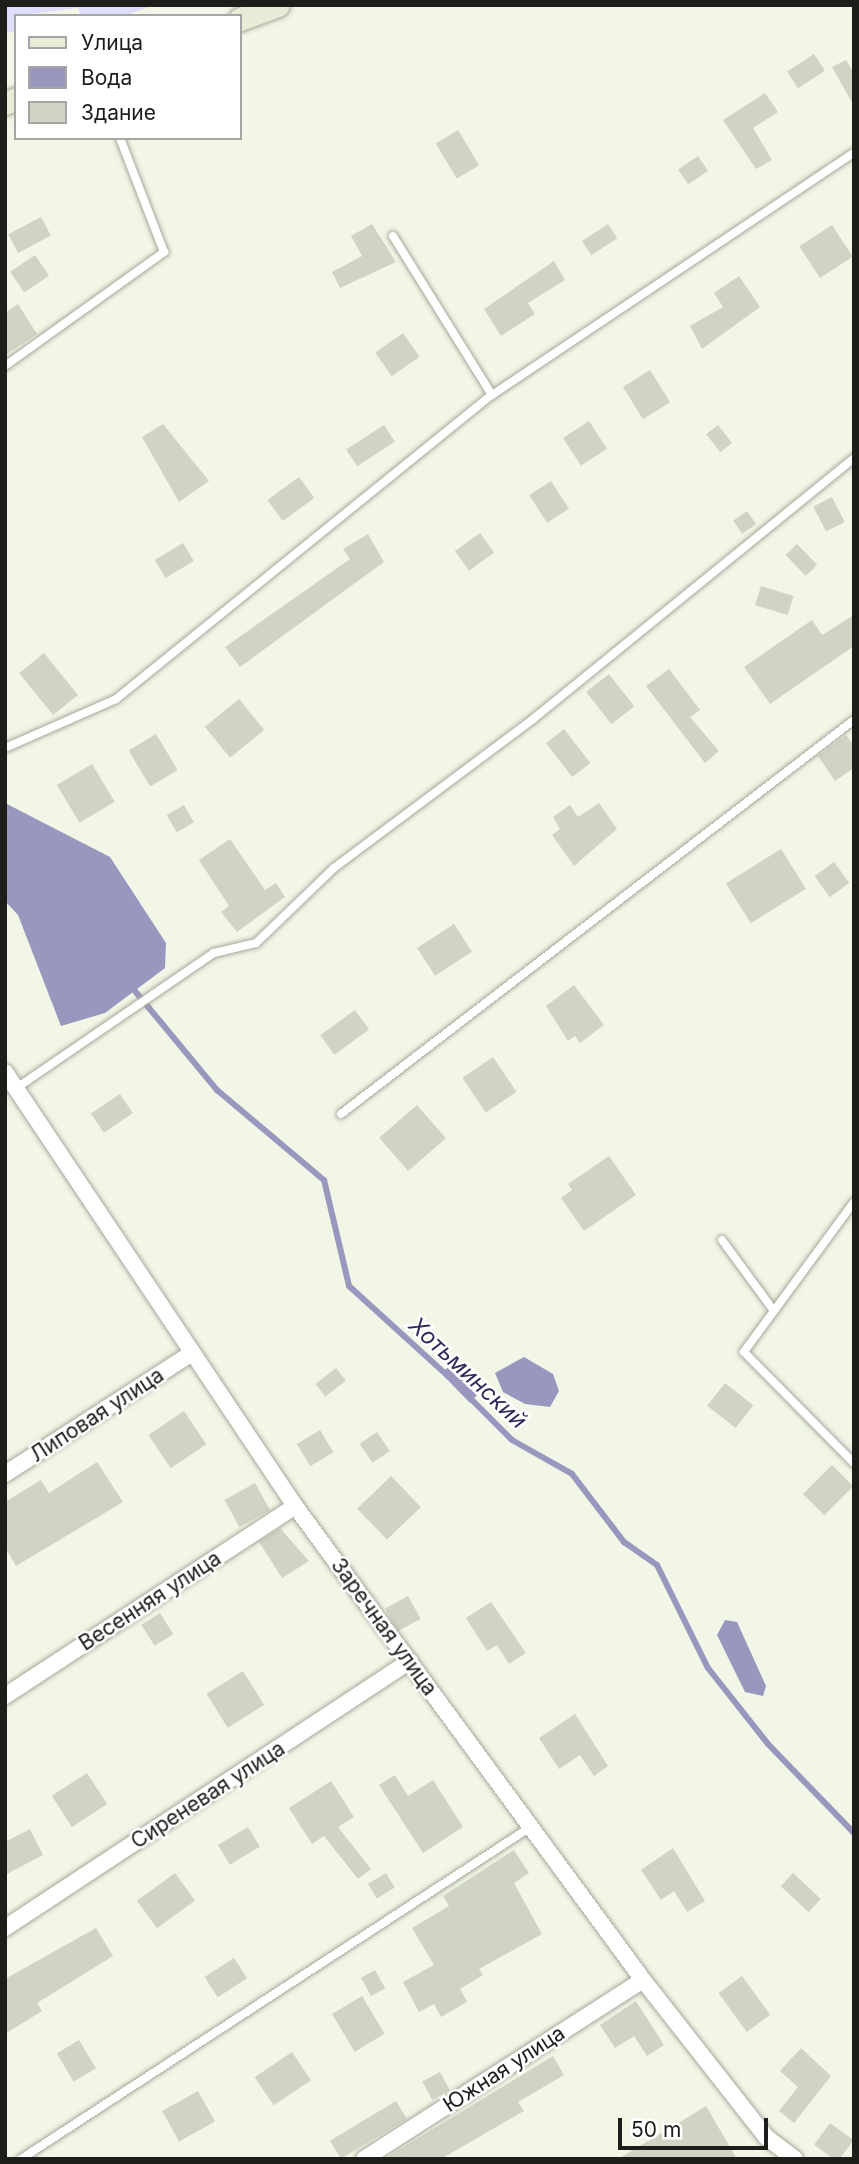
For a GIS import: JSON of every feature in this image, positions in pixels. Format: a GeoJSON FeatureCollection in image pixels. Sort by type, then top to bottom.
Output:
{"type":"FeatureCollection","features":[{"type":"Feature","properties":{"kind":"main road"},"geometry":{"type":"LineString","coordinates":[[242,18],[278,5]]}},
{"type":"Feature","properties":{"kind":"street","name":"Заречная улица"},"geometry":{"type":"LineString","coordinates":[[5,1072],[18,1087],[189,1355],[295,1506],[643,1980],[766,2137],[792,2158]]}},
{"type":"Feature","properties":{"kind":"street","name":"Липовая улица"},"geometry":{"type":"LineString","coordinates":[[5,1474],[189,1355]]}},
{"type":"Feature","properties":{"kind":"street","name":"Весенняя улица"},"geometry":{"type":"LineString","coordinates":[[5,1696],[295,1506]]}},
{"type":"Feature","properties":{"kind":"street","name":"Сиреневая улица"},"geometry":{"type":"LineString","coordinates":[[5,1928],[410,1661]]}},
{"type":"Feature","properties":{"kind":"street","name":"Южная улица"},"geometry":{"type":"LineString","coordinates":[[364,2159],[643,1980]]}},
{"type":"Feature","properties":{"kind":"lane"},"geometry":{"type":"LineString","coordinates":[[5,366],[164,252],[121,140]]}},
{"type":"Feature","properties":{"kind":"lane"},"geometry":{"type":"LineString","coordinates":[[5,748],[116,699],[492,395],[854,153]]}},
{"type":"Feature","properties":{"kind":"lane"},"geometry":{"type":"LineString","coordinates":[[393,236],[492,395]]}},
{"type":"Feature","properties":{"kind":"lane"},"geometry":{"type":"LineString","coordinates":[[18,1087],[214,953],[256,943],[334,868],[533,719],[854,457]]}},
{"type":"Feature","properties":{"kind":"lane"},"geometry":{"type":"LineString","coordinates":[[341,1114],[854,720]]}},
{"type":"Feature","properties":{"kind":"lane"},"geometry":{"type":"LineString","coordinates":[[854,1202],[744,1352],[854,1463]]}},
{"type":"Feature","properties":{"kind":"lane"},"geometry":{"type":"LineString","coordinates":[[722,1240],[774,1311]]}},
{"type":"Feature","properties":{"kind":"lane"},"geometry":{"type":"LineString","coordinates":[[21,2159],[529,1828]]}},
{"type":"Feature","properties":{"kind":"shaded area"},"geometry":{"type":"Polygon","coordinates":[[[5,5],[154,5],[129,14],[80,14],[78,8],[14,14],[14,31],[5,34],[5,5]]]}},
{"type":"Feature","properties":{"kind":"water"},"geometry":{"type":"Polygon","coordinates":[[[5,803],[110,857],[166,943],[165,968],[105,1013],[61,1026],[18,915],[5,901],[5,803]]]}},
{"type":"Feature","properties":{"kind":"water"},"geometry":{"type":"Polygon","coordinates":[[[524,1357],[553,1374],[559,1391],[550,1407],[525,1404],[503,1392],[495,1373],[524,1357]]]}},
{"type":"Feature","properties":{"kind":"water"},"geometry":{"type":"Polygon","coordinates":[[[451,1365],[477,1395],[470,1403],[441,1373],[451,1365]]]}},
{"type":"Feature","properties":{"kind":"water"},"geometry":{"type":"Polygon","coordinates":[[[725,1620],[737,1622],[766,1686],[763,1696],[745,1692],[717,1635],[725,1620]]]}},
{"type":"Feature","properties":{"kind":"building"},"geometry":{"type":"Polygon","coordinates":[[[814,54],[825,71],[798,88],[787,71],[814,54]]]}},
{"type":"Feature","properties":{"kind":"building"},"geometry":{"type":"Polygon","coordinates":[[[846,60],[854,73],[854,106],[832,67],[846,60]]]}},
{"type":"Feature","properties":{"kind":"building"},"geometry":{"type":"Polygon","coordinates":[[[765,93],[778,112],[753,128],[772,160],[756,169],[723,120],[765,93]]]}},
{"type":"Feature","properties":{"kind":"building"},"geometry":{"type":"Polygon","coordinates":[[[458,130],[479,165],[457,179],[436,143],[458,130]]]}},
{"type":"Feature","properties":{"kind":"building"},"geometry":{"type":"Polygon","coordinates":[[[698,156],[708,171],[688,184],[678,169],[698,156]]]}},
{"type":"Feature","properties":{"kind":"building"},"geometry":{"type":"Polygon","coordinates":[[[41,217],[51,236],[18,253],[8,234],[41,217]]]}},
{"type":"Feature","properties":{"kind":"building"},"geometry":{"type":"Polygon","coordinates":[[[372,224],[396,262],[340,288],[332,272],[362,256],[351,236],[372,224]]]}},
{"type":"Feature","properties":{"kind":"building"},"geometry":{"type":"Polygon","coordinates":[[[608,224],[617,238],[591,255],[582,241],[608,224]]]}},
{"type":"Feature","properties":{"kind":"building"},"geometry":{"type":"Polygon","coordinates":[[[832,225],[853,257],[820,278],[799,246],[832,225]]]}},
{"type":"Feature","properties":{"kind":"building"},"geometry":{"type":"Polygon","coordinates":[[[35,255],[49,276],[24,293],[10,272],[35,255]]]}},
{"type":"Feature","properties":{"kind":"building"},"geometry":{"type":"Polygon","coordinates":[[[554,261],[565,280],[528,303],[535,314],[501,336],[484,309],[554,261]]]}},
{"type":"Feature","properties":{"kind":"building"},"geometry":{"type":"Polygon","coordinates":[[[739,276],[760,307],[702,349],[690,326],[723,307],[714,293],[739,276]]]}},
{"type":"Feature","properties":{"kind":"building"},"geometry":{"type":"Polygon","coordinates":[[[18,304],[37,334],[5,355],[5,313],[18,304]]]}},
{"type":"Feature","properties":{"kind":"building"},"geometry":{"type":"Polygon","coordinates":[[[403,333],[420,357],[392,376],[375,353],[403,333]]]}},
{"type":"Feature","properties":{"kind":"building"},"geometry":{"type":"Polygon","coordinates":[[[650,370],[670,402],[643,419],[623,387],[650,370]]]}},
{"type":"Feature","properties":{"kind":"building"},"geometry":{"type":"Polygon","coordinates":[[[589,421],[607,449],[581,466],[563,438],[589,421]]]}},
{"type":"Feature","properties":{"kind":"building"},"geometry":{"type":"Polygon","coordinates":[[[163,424],[209,481],[179,502],[142,437],[163,424]]]}},
{"type":"Feature","properties":{"kind":"building"},"geometry":{"type":"Polygon","coordinates":[[[384,425],[395,442],[357,466],[346,450],[384,425]]]}},
{"type":"Feature","properties":{"kind":"building"},"geometry":{"type":"Polygon","coordinates":[[[718,425],[732,443],[720,452],[706,434],[718,425]]]}},
{"type":"Feature","properties":{"kind":"building"},"geometry":{"type":"Polygon","coordinates":[[[299,477],[314,498],[283,521],[267,500],[299,477]]]}},
{"type":"Feature","properties":{"kind":"building"},"geometry":{"type":"Polygon","coordinates":[[[551,481],[569,509],[547,523],[529,495],[551,481]]]}},
{"type":"Feature","properties":{"kind":"building"},"geometry":{"type":"Polygon","coordinates":[[[832,497],[845,522],[826,531],[813,507],[832,497]]]}},
{"type":"Feature","properties":{"kind":"building"},"geometry":{"type":"Polygon","coordinates":[[[747,511],[756,524],[742,534],[733,521],[747,511]]]}},
{"type":"Feature","properties":{"kind":"building"},"geometry":{"type":"Polygon","coordinates":[[[480,533],[494,552],[469,571],[455,551],[480,533]]]}},
{"type":"Feature","properties":{"kind":"building"},"geometry":{"type":"Polygon","coordinates":[[[368,534],[384,562],[240,667],[225,647],[350,559],[343,549],[368,534]]]}},
{"type":"Feature","properties":{"kind":"building"},"geometry":{"type":"Polygon","coordinates":[[[183,543],[194,561],[166,578],[155,560],[183,543]]]}},
{"type":"Feature","properties":{"kind":"building"},"geometry":{"type":"Polygon","coordinates":[[[797,544],[817,565],[806,576],[785,555],[797,544]]]}},
{"type":"Feature","properties":{"kind":"building"},"geometry":{"type":"Polygon","coordinates":[[[761,586],[794,596],[788,615],[755,605],[761,586]]]}},
{"type":"Feature","properties":{"kind":"building"},"geometry":{"type":"Polygon","coordinates":[[[854,615],[854,646],[770,704],[744,667],[812,620],[822,635],[854,615]]]}},
{"type":"Feature","properties":{"kind":"building"},"geometry":{"type":"Polygon","coordinates":[[[44,653],[78,695],[53,715],[19,673],[44,653]]]}},
{"type":"Feature","properties":{"kind":"building"},"geometry":{"type":"Polygon","coordinates":[[[669,669],[700,710],[690,717],[719,751],[705,763],[646,686],[669,669]]]}},
{"type":"Feature","properties":{"kind":"building"},"geometry":{"type":"Polygon","coordinates":[[[609,674],[634,706],[611,724],[586,692],[609,674]]]}},
{"type":"Feature","properties":{"kind":"building"},"geometry":{"type":"Polygon","coordinates":[[[239,699],[264,730],[230,758],[205,727],[239,699]]]}},
{"type":"Feature","properties":{"kind":"building"},"geometry":{"type":"Polygon","coordinates":[[[564,729],[590,763],[572,777],[546,743],[564,729]]]}},
{"type":"Feature","properties":{"kind":"building"},"geometry":{"type":"Polygon","coordinates":[[[156,734],[178,770],[150,786],[129,750],[156,734]]]}},
{"type":"Feature","properties":{"kind":"building"},"geometry":{"type":"Polygon","coordinates":[[[846,735],[854,746],[854,768],[835,781],[818,756],[846,735]]]}},
{"type":"Feature","properties":{"kind":"building"},"geometry":{"type":"Polygon","coordinates":[[[92,764],[115,802],[80,823],[57,785],[92,764]]]}},
{"type":"Feature","properties":{"kind":"building"},"geometry":{"type":"Polygon","coordinates":[[[599,803],[617,829],[574,866],[552,835],[560,829],[553,817],[570,805],[578,817],[599,803]]]}},
{"type":"Feature","properties":{"kind":"building"},"geometry":{"type":"Polygon","coordinates":[[[184,805],[194,822],[177,832],[167,815],[184,805]]]}},
{"type":"Feature","properties":{"kind":"building"},"geometry":{"type":"Polygon","coordinates":[[[230,839],[265,890],[276,883],[285,897],[237,932],[221,912],[229,906],[199,860],[230,839]]]}},
{"type":"Feature","properties":{"kind":"building"},"geometry":{"type":"Polygon","coordinates":[[[781,849],[806,889],[751,923],[726,883],[781,849]]]}},
{"type":"Feature","properties":{"kind":"building"},"geometry":{"type":"Polygon","coordinates":[[[834,862],[849,883],[830,897],[815,876],[834,862]]]}},
{"type":"Feature","properties":{"kind":"building"},"geometry":{"type":"Polygon","coordinates":[[[454,924],[472,952],[435,976],[417,948],[454,924]]]}},
{"type":"Feature","properties":{"kind":"building"},"geometry":{"type":"Polygon","coordinates":[[[574,985],[604,1025],[580,1043],[575,1036],[568,1041],[546,1006],[574,985]]]}},
{"type":"Feature","properties":{"kind":"building"},"geometry":{"type":"Polygon","coordinates":[[[355,1010],[369,1029],[334,1055],[320,1035],[355,1010]]]}},
{"type":"Feature","properties":{"kind":"building"},"geometry":{"type":"Polygon","coordinates":[[[493,1057],[516,1092],[486,1113],[462,1078],[493,1057]]]}},
{"type":"Feature","properties":{"kind":"building"},"geometry":{"type":"Polygon","coordinates":[[[120,1094],[133,1113],[104,1133],[91,1114],[120,1094]]]}},
{"type":"Feature","properties":{"kind":"building"},"geometry":{"type":"Polygon","coordinates":[[[417,1105],[446,1138],[408,1171],[379,1138],[417,1105]]]}},
{"type":"Feature","properties":{"kind":"building"},"geometry":{"type":"Polygon","coordinates":[[[609,1156],[636,1195],[584,1231],[561,1198],[572,1190],[568,1184],[609,1156]]]}},
{"type":"Feature","properties":{"kind":"building"},"geometry":{"type":"Polygon","coordinates":[[[336,1368],[346,1381],[325,1397],[316,1384],[336,1368]]]}},
{"type":"Feature","properties":{"kind":"building"},"geometry":{"type":"Polygon","coordinates":[[[725,1383],[753,1405],[736,1428],[707,1406],[725,1383]]]}},
{"type":"Feature","properties":{"kind":"building"},"geometry":{"type":"Polygon","coordinates":[[[184,1411],[206,1444],[171,1468],[148,1435],[184,1411]]]}},
{"type":"Feature","properties":{"kind":"building"},"geometry":{"type":"Polygon","coordinates":[[[320,1430],[333,1452],[310,1466],[297,1444],[320,1430]]]}},
{"type":"Feature","properties":{"kind":"building"},"geometry":{"type":"Polygon","coordinates":[[[377,1432],[390,1451],[372,1463],[360,1444],[377,1432]]]}},
{"type":"Feature","properties":{"kind":"building"},"geometry":{"type":"Polygon","coordinates":[[[97,1462],[123,1502],[16,1566],[5,1547],[5,1502],[41,1480],[49,1493],[97,1462]]]}},
{"type":"Feature","properties":{"kind":"building"},"geometry":{"type":"Polygon","coordinates":[[[832,1465],[853,1486],[824,1515],[803,1494],[832,1465]]]}},
{"type":"Feature","properties":{"kind":"building"},"geometry":{"type":"Polygon","coordinates":[[[391,1476],[421,1507],[387,1540],[357,1509],[391,1476]]]}},
{"type":"Feature","properties":{"kind":"building"},"geometry":{"type":"Polygon","coordinates":[[[255,1483],[270,1510],[239,1527],[224,1500],[255,1483]]]}},
{"type":"Feature","properties":{"kind":"building"},"geometry":{"type":"Polygon","coordinates":[[[280,1528],[309,1561],[282,1578],[259,1542],[280,1528]]]}},
{"type":"Feature","properties":{"kind":"building"},"geometry":{"type":"Polygon","coordinates":[[[408,1596],[421,1619],[398,1631],[385,1609],[408,1596]]]}},
{"type":"Feature","properties":{"kind":"building"},"geometry":{"type":"Polygon","coordinates":[[[491,1602],[526,1653],[509,1664],[497,1645],[487,1651],[466,1618],[491,1602]]]}},
{"type":"Feature","properties":{"kind":"building"},"geometry":{"type":"Polygon","coordinates":[[[160,1613],[173,1634],[155,1646],[141,1625],[160,1613]]]}},
{"type":"Feature","properties":{"kind":"building"},"geometry":{"type":"Polygon","coordinates":[[[243,1671],[264,1705],[228,1728],[207,1694],[243,1671]]]}},
{"type":"Feature","properties":{"kind":"building"},"geometry":{"type":"Polygon","coordinates":[[[575,1714],[608,1766],[594,1776],[580,1755],[559,1769],[539,1738],[575,1714]]]}},
{"type":"Feature","properties":{"kind":"building"},"geometry":{"type":"Polygon","coordinates":[[[87,1773],[107,1804],[72,1827],[52,1796],[87,1773]]]}},
{"type":"Feature","properties":{"kind":"building"},"geometry":{"type":"Polygon","coordinates":[[[395,1775],[408,1796],[433,1780],[463,1827],[423,1853],[379,1785],[395,1775]]]}},
{"type":"Feature","properties":{"kind":"building"},"geometry":{"type":"Polygon","coordinates":[[[331,1781],[354,1817],[338,1827],[371,1869],[358,1879],[324,1836],[312,1844],[289,1808],[331,1781]]]}},
{"type":"Feature","properties":{"kind":"building"},"geometry":{"type":"Polygon","coordinates":[[[248,1827],[260,1847],[230,1865],[218,1845],[248,1827]]]}},
{"type":"Feature","properties":{"kind":"building"},"geometry":{"type":"Polygon","coordinates":[[[30,1829],[43,1855],[5,1875],[5,1842],[30,1829]]]}},
{"type":"Feature","properties":{"kind":"building"},"geometry":{"type":"Polygon","coordinates":[[[673,1848],[705,1901],[687,1912],[674,1891],[661,1900],[641,1870],[673,1848]]]}},
{"type":"Feature","properties":{"kind":"building"},"geometry":{"type":"Polygon","coordinates":[[[514,1850],[529,1873],[514,1883],[542,1934],[479,1969],[483,1975],[460,1989],[467,2002],[441,2017],[434,2004],[419,2012],[403,1982],[434,1965],[412,1928],[449,1906],[443,1896],[514,1850]]]}},
{"type":"Feature","properties":{"kind":"building"},"geometry":{"type":"Polygon","coordinates":[[[175,1873],[195,1901],[157,1928],[137,1901],[175,1873]]]}},
{"type":"Feature","properties":{"kind":"building"},"geometry":{"type":"Polygon","coordinates":[[[386,1873],[395,1888],[377,1898],[368,1884],[386,1873]]]}},
{"type":"Feature","properties":{"kind":"building"},"geometry":{"type":"Polygon","coordinates":[[[793,1873],[821,1899],[809,1912],[781,1886],[793,1873]]]}},
{"type":"Feature","properties":{"kind":"building"},"geometry":{"type":"Polygon","coordinates":[[[96,1928],[113,1956],[37,2003],[42,2011],[5,2034],[5,1979],[96,1928]]]}},
{"type":"Feature","properties":{"kind":"building"},"geometry":{"type":"Polygon","coordinates":[[[234,1958],[247,1978],[218,1997],[205,1977],[234,1958]]]}},
{"type":"Feature","properties":{"kind":"building"},"geometry":{"type":"Polygon","coordinates":[[[375,1970],[385,1988],[371,1996],[361,1978],[375,1970]]]}},
{"type":"Feature","properties":{"kind":"building"},"geometry":{"type":"Polygon","coordinates":[[[742,1976],[770,2015],[747,2032],[719,1993],[742,1976]]]}},
{"type":"Feature","properties":{"kind":"building"},"geometry":{"type":"Polygon","coordinates":[[[362,1996],[385,2034],[355,2052],[332,2014],[362,1996]]]}},
{"type":"Feature","properties":{"kind":"building"},"geometry":{"type":"Polygon","coordinates":[[[636,2001],[664,2045],[647,2056],[634,2036],[615,2048],[600,2025],[636,2001]]]}},
{"type":"Feature","properties":{"kind":"building"},"geometry":{"type":"Polygon","coordinates":[[[79,2040],[96,2068],[74,2082],[57,2053],[79,2040]]]}},
{"type":"Feature","properties":{"kind":"building"},"geometry":{"type":"Polygon","coordinates":[[[801,2048],[831,2076],[794,2123],[779,2111],[798,2087],[780,2071],[801,2048]]]}},
{"type":"Feature","properties":{"kind":"building"},"geometry":{"type":"Polygon","coordinates":[[[292,2052],[311,2080],[274,2105],[255,2077],[292,2052]]]}},
{"type":"Feature","properties":{"kind":"building"},"geometry":{"type":"Polygon","coordinates":[[[553,2056],[564,2075],[518,2102],[524,2111],[441,2159],[384,2159],[553,2056]]]}},
{"type":"Feature","properties":{"kind":"building"},"geometry":{"type":"Polygon","coordinates":[[[440,2072],[450,2091],[432,2100],[422,2081],[440,2072]]]}},
{"type":"Feature","properties":{"kind":"building"},"geometry":{"type":"Polygon","coordinates":[[[198,2091],[215,2122],[179,2141],[162,2111],[198,2091]]]}},
{"type":"Feature","properties":{"kind":"building"},"geometry":{"type":"Polygon","coordinates":[[[396,2101],[407,2119],[341,2159],[330,2141],[396,2101]]]}},
{"type":"Feature","properties":{"kind":"building"},"geometry":{"type":"Polygon","coordinates":[[[706,2106],[737,2159],[618,2159],[685,2119],[706,2106]]]}},
{"type":"Feature","properties":{"kind":"building"},"geometry":{"type":"Polygon","coordinates":[[[830,2123],[853,2140],[840,2159],[834,2159],[814,2145],[830,2123]]]}},
{"type":"Feature","properties":{"kind":"waterway","name":"Хотьминский"},"geometry":{"type":"LineString","coordinates":[[135,991],[217,1090],[324,1180],[349,1286],[449,1377]]}},
{"type":"Feature","properties":{"kind":"waterway","name":"Хотьминский"},"geometry":{"type":"LineString","coordinates":[[466,1394],[512,1440],[572,1474],[624,1542],[657,1565],[708,1668],[768,1744],[854,1833]]}}]}
